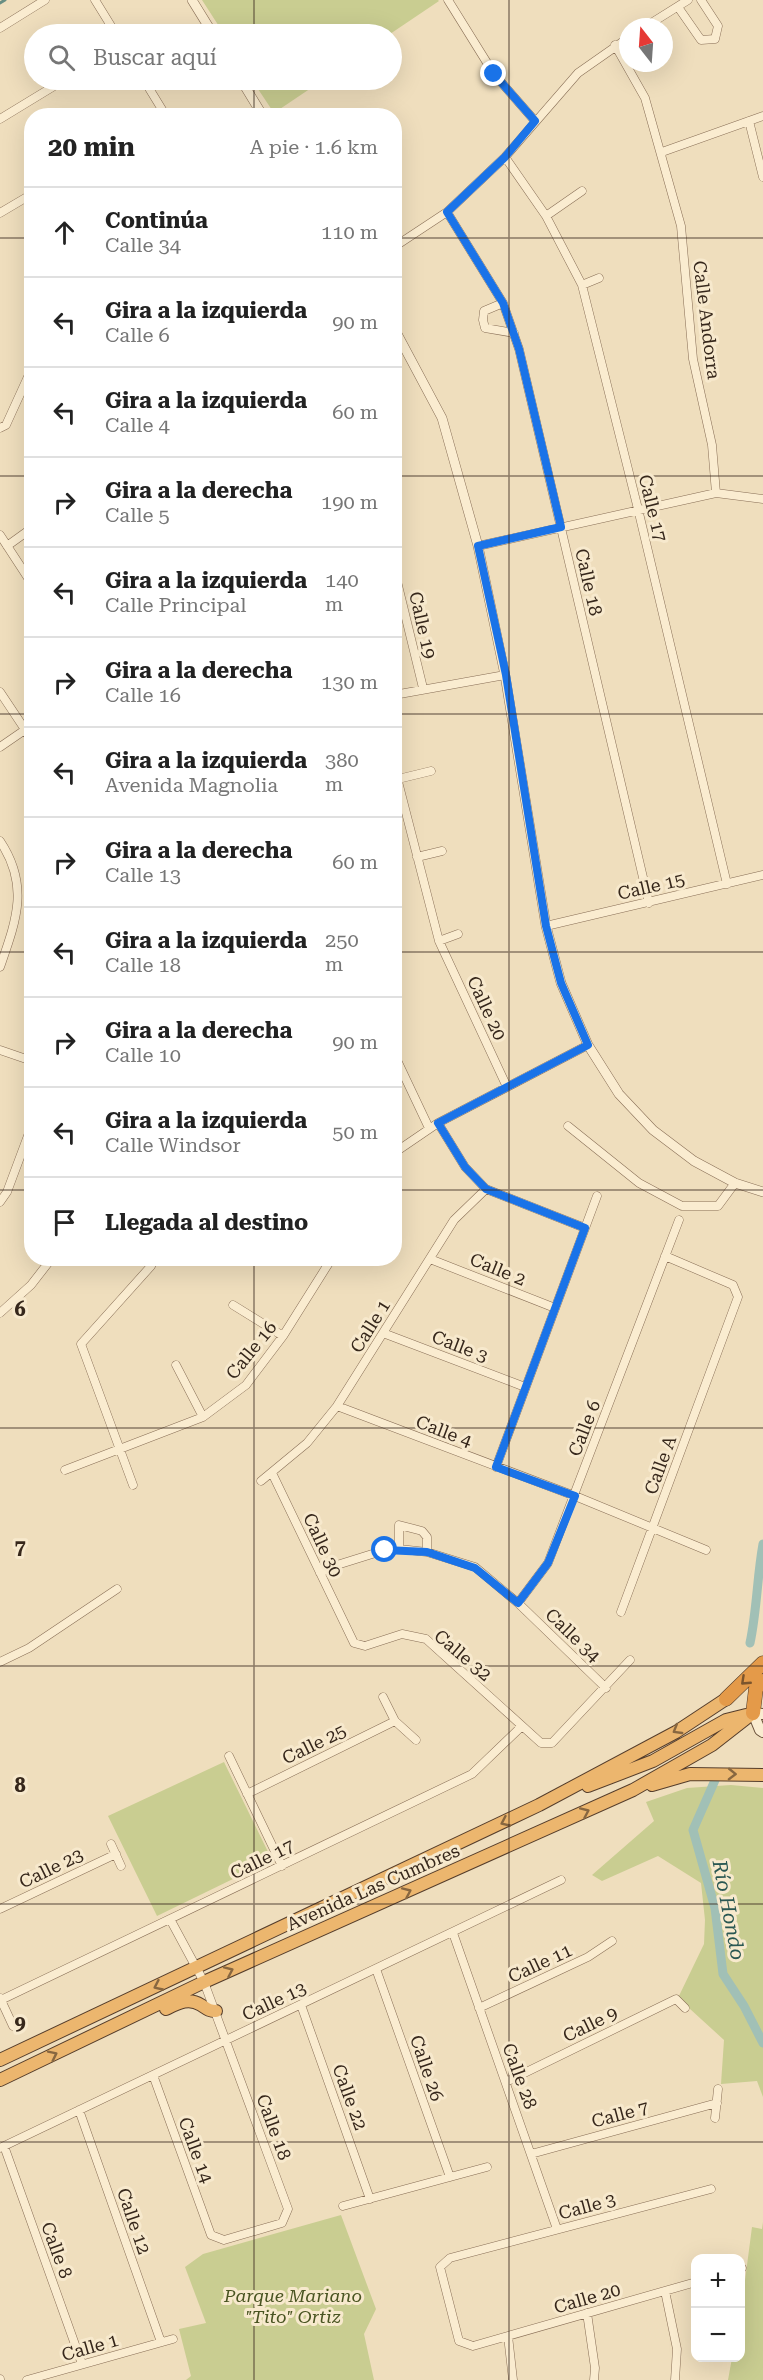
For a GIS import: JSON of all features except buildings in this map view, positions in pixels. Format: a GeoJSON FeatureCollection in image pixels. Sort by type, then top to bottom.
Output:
{"type":"FeatureCollection","features":[{"type":"Feature","properties":{"kind":"highway"},"geometry":{"type":"LineString","coordinates":[[726,1699],[763,1663]]}},
{"type":"Feature","properties":{"kind":"highway"},"geometry":{"type":"LineString","coordinates":[[758,1714],[756,1688],[763,1682]]}},
{"type":"Feature","properties":{"kind":"highway","name":"Avenida Las Cumbres"},"geometry":{"type":"LineString","coordinates":[[0,2060],[539,1805],[676,1732],[726,1699]]}},
{"type":"Feature","properties":{"kind":"highway"},"geometry":{"type":"LineString","coordinates":[[758,1714],[763,1703]]}},
{"type":"Feature","properties":{"kind":"highway"},"geometry":{"type":"LineString","coordinates":[[539,1805],[653,1761],[726,1720],[758,1714]]}},
{"type":"Feature","properties":{"kind":"highway","name":"Avenida Las Cumbres"},"geometry":{"type":"LineString","coordinates":[[0,2080],[204,1982],[633,1790],[712,1745],[758,1714]]}},
{"type":"Feature","properties":{"kind":"highway"},"geometry":{"type":"LineString","coordinates":[[633,1790],[690,1774],[763,1775]]}},
{"type":"Feature","properties":{"kind":"highway"},"geometry":{"type":"LineString","coordinates":[[83,2040],[88,2043],[94,2042],[185,2001],[194,2001],[210,2011],[216,2011]]}},
{"type":"Feature","properties":{"kind":"main road"},"geometry":{"type":"LineString","coordinates":[[758,1714],[760,1730],[763,1732]]}},
{"type":"Feature","properties":{"kind":"street"},"geometry":{"type":"LineString","coordinates":[[0,28],[45,0]]}},
{"type":"Feature","properties":{"kind":"street"},"geometry":{"type":"LineString","coordinates":[[95,0],[110,24]]}},
{"type":"Feature","properties":{"kind":"street"},"geometry":{"type":"LineString","coordinates":[[192,0],[207,24]]}},
{"type":"Feature","properties":{"kind":"street"},"geometry":{"type":"LineString","coordinates":[[448,0],[494,74],[535,121]]}},
{"type":"Feature","properties":{"kind":"street"},"geometry":{"type":"LineString","coordinates":[[660,18],[688,0]]}},
{"type":"Feature","properties":{"kind":"street"},"geometry":{"type":"LineString","coordinates":[[678,7],[701,40],[715,39],[718,26],[701,0]]}},
{"type":"Feature","properties":{"kind":"street"},"geometry":{"type":"LineString","coordinates":[[402,242],[447,212],[505,157],[578,73],[619,43]]}},
{"type":"Feature","properties":{"kind":"street","name":"Calle Andorra"},"geometry":{"type":"LineString","coordinates":[[615,45],[645,98],[681,226],[693,359],[712,445],[716,493]]}},
{"type":"Feature","properties":{"kind":"street"},"geometry":{"type":"LineString","coordinates":[[0,119],[48,90]]}},
{"type":"Feature","properties":{"kind":"street"},"geometry":{"type":"LineString","coordinates":[[149,90],[159,108]]}},
{"type":"Feature","properties":{"kind":"street"},"geometry":{"type":"LineString","coordinates":[[247,90],[258,108]]}},
{"type":"Feature","properties":{"kind":"street"},"geometry":{"type":"LineString","coordinates":[[662,153],[763,116]]}},
{"type":"Feature","properties":{"kind":"street"},"geometry":{"type":"LineString","coordinates":[[749,121],[763,177]]}},
{"type":"Feature","properties":{"kind":"street","name":"Calle 17"},"geometry":{"type":"LineString","coordinates":[[505,157],[546,216],[582,285],[727,884]]}},
{"type":"Feature","properties":{"kind":"street"},"geometry":{"type":"LineString","coordinates":[[546,216],[582,191]]}},
{"type":"Feature","properties":{"kind":"street"},"geometry":{"type":"LineString","coordinates":[[0,213],[24,199]]}},
{"type":"Feature","properties":{"kind":"street","name":"Calle 18"},"geometry":{"type":"LineString","coordinates":[[447,212],[503,303],[513,333],[649,903]]}},
{"type":"Feature","properties":{"kind":"street"},"geometry":{"type":"LineString","coordinates":[[582,285],[599,278]]}},
{"type":"Feature","properties":{"kind":"street"},"geometry":{"type":"LineString","coordinates":[[503,303],[484,311],[485,328],[513,333]]}},
{"type":"Feature","properties":{"kind":"street"},"geometry":{"type":"LineString","coordinates":[[402,347],[442,418],[478,546],[506,675],[546,926],[561,983],[588,1045],[619,1094],[653,1130],[694,1161],[735,1183],[763,1192]]}},
{"type":"Feature","properties":{"kind":"street"},"geometry":{"type":"LineString","coordinates":[[0,429],[6,424],[24,385]]}},
{"type":"Feature","properties":{"kind":"street"},"geometry":{"type":"LineString","coordinates":[[478,546],[716,493],[763,499]]}},
{"type":"Feature","properties":{"kind":"street"},"geometry":{"type":"LineString","coordinates":[[7,546],[24,534]]}},
{"type":"Feature","properties":{"kind":"street"},"geometry":{"type":"LineString","coordinates":[[0,535],[24,572]]}},
{"type":"Feature","properties":{"kind":"street","name":"Calle 19"},"geometry":{"type":"LineString","coordinates":[[402,602],[423,688]]}},
{"type":"Feature","properties":{"kind":"street"},"geometry":{"type":"LineString","coordinates":[[402,692],[506,675]]}},
{"type":"Feature","properties":{"kind":"street"},"geometry":{"type":"LineString","coordinates":[[0,692],[24,723]]}},
{"type":"Feature","properties":{"kind":"street"},"geometry":{"type":"LineString","coordinates":[[0,747],[24,731]]}},
{"type":"Feature","properties":{"kind":"street"},"geometry":{"type":"LineString","coordinates":[[402,778],[431,771]]}},
{"type":"Feature","properties":{"kind":"street","name":"Calle 20"},"geometry":{"type":"LineString","coordinates":[[402,796],[439,940],[507,1088]]}},
{"type":"Feature","properties":{"kind":"street"},"geometry":{"type":"LineString","coordinates":[[0,841],[9,854],[19,883],[16,921],[0,967]]}},
{"type":"Feature","properties":{"kind":"street"},"geometry":{"type":"LineString","coordinates":[[417,858],[442,851]]}},
{"type":"Feature","properties":{"kind":"street","name":"Calle 15"},"geometry":{"type":"LineString","coordinates":[[546,926],[763,876]]}},
{"type":"Feature","properties":{"kind":"street"},"geometry":{"type":"LineString","coordinates":[[439,940],[458,934]]}},
{"type":"Feature","properties":{"kind":"street"},"geometry":{"type":"LineString","coordinates":[[402,1147],[438,1123],[588,1045]]}},
{"type":"Feature","properties":{"kind":"street"},"geometry":{"type":"LineString","coordinates":[[0,1050],[24,1058]]}},
{"type":"Feature","properties":{"kind":"street"},"geometry":{"type":"LineString","coordinates":[[402,1071],[429,1128]]}},
{"type":"Feature","properties":{"kind":"street"},"geometry":{"type":"LineString","coordinates":[[438,1123],[465,1167],[486,1189],[585,1228]]}},
{"type":"Feature","properties":{"kind":"street"},"geometry":{"type":"LineString","coordinates":[[568,1126],[639,1182],[682,1206],[718,1206],[735,1183]]}},
{"type":"Feature","properties":{"kind":"street"},"geometry":{"type":"LineString","coordinates":[[0,1203],[8,1192],[24,1147]]}},
{"type":"Feature","properties":{"kind":"street","name":"Calle 1"},"geometry":{"type":"LineString","coordinates":[[261,1480],[307,1443],[337,1406],[454,1220],[486,1189]]}},
{"type":"Feature","properties":{"kind":"street"},"geometry":{"type":"LineString","coordinates":[[496,1467],[597,1196]]}},
{"type":"Feature","properties":{"kind":"street","name":"Calle 6"},"geometry":{"type":"LineString","coordinates":[[518,1603],[548,1563],[679,1220]]}},
{"type":"Feature","properties":{"kind":"street","name":"Calle A"},"geometry":{"type":"LineString","coordinates":[[621,1612],[738,1297],[733,1285],[665,1256]]}},
{"type":"Feature","properties":{"kind":"street","name":"Calle 2"},"geometry":{"type":"LineString","coordinates":[[430,1259],[555,1308]]}},
{"type":"Feature","properties":{"kind":"street"},"geometry":{"type":"LineString","coordinates":[[0,1313],[31,1285],[46,1266]]}},
{"type":"Feature","properties":{"kind":"street"},"geometry":{"type":"LineString","coordinates":[[133,1485],[81,1344],[151,1266]]}},
{"type":"Feature","properties":{"kind":"street","name":"Calle 16"},"geometry":{"type":"LineString","coordinates":[[65,1470],[202,1418],[246,1385],[283,1336],[327,1266]]}},
{"type":"Feature","properties":{"kind":"street"},"geometry":{"type":"LineString","coordinates":[[233,1305],[283,1336]]}},
{"type":"Feature","properties":{"kind":"street","name":"Calle 3"},"geometry":{"type":"LineString","coordinates":[[383,1333],[525,1388]]}},
{"type":"Feature","properties":{"kind":"street"},"geometry":{"type":"LineString","coordinates":[[176,1365],[202,1418]]}},
{"type":"Feature","properties":{"kind":"street","name":"Calle 4"},"geometry":{"type":"LineString","coordinates":[[337,1406],[575,1496],[706,1550]]}},
{"type":"Feature","properties":{"kind":"street","name":"Calle 30"},"geometry":{"type":"LineString","coordinates":[[272,1473],[347,1630]]}},
{"type":"Feature","properties":{"kind":"street"},"geometry":{"type":"LineString","coordinates":[[399,1549],[399,1525],[422,1531],[428,1537],[427,1552]]}},
{"type":"Feature","properties":{"kind":"street","name":"Calle 34"},"geometry":{"type":"LineString","coordinates":[[320,1573],[375,1553],[399,1549],[427,1552],[475,1568],[518,1603],[606,1688]]}},
{"type":"Feature","properties":{"kind":"street"},"geometry":{"type":"LineString","coordinates":[[0,1662],[29,1648],[117,1589]]}},
{"type":"Feature","properties":{"kind":"street","name":"Calle 32"},"geometry":{"type":"LineString","coordinates":[[347,1630],[354,1643],[365,1646],[402,1634],[426,1640],[522,1726]]}},
{"type":"Feature","properties":{"kind":"street"},"geometry":{"type":"LineString","coordinates":[[522,1726],[541,1743],[552,1743],[630,1660]]}},
{"type":"Feature","properties":{"kind":"street"},"geometry":{"type":"LineString","coordinates":[[383,1697],[395,1722],[416,1740]]}},
{"type":"Feature","properties":{"kind":"street","name":"Calle 25"},"geometry":{"type":"LineString","coordinates":[[247,1794],[395,1722]]}},
{"type":"Feature","properties":{"kind":"street","name":"Calle 17"},"geometry":{"type":"LineString","coordinates":[[1,1998],[472,1774],[522,1726]]}},
{"type":"Feature","properties":{"kind":"street"},"geometry":{"type":"LineString","coordinates":[[229,1756],[282,1866]]}},
{"type":"Feature","properties":{"kind":"street"},"geometry":{"type":"LineString","coordinates":[[111,1844],[122,1866]]}},
{"type":"Feature","properties":{"kind":"street","name":"Calle 23"},"geometry":{"type":"LineString","coordinates":[[0,1910],[116,1854]]}},
{"type":"Feature","properties":{"kind":"street","name":"Calle 13"},"geometry":{"type":"LineString","coordinates":[[2,2147],[561,1880]]}},
{"type":"Feature","properties":{"kind":"street","name":"Calle 18"},"geometry":{"type":"LineString","coordinates":[[170,1919],[204,1982],[216,2011],[288,2209],[282,2223],[224,2240],[211,2235]]}},
{"type":"Feature","properties":{"kind":"street","name":"Calle 28"},"geometry":{"type":"LineString","coordinates":[[453,1933],[557,2229]]}},
{"type":"Feature","properties":{"kind":"street","name":"Calle 11"},"geometry":{"type":"LineString","coordinates":[[479,2008],[588,1957],[612,1941]]}},
{"type":"Feature","properties":{"kind":"street","name":"Calle 26"},"geometry":{"type":"LineString","coordinates":[[376,1969],[450,2177]]}},
{"type":"Feature","properties":{"kind":"street"},"geometry":{"type":"LineString","coordinates":[[1,1998],[13,2026]]}},
{"type":"Feature","properties":{"kind":"street","name":"Calle 9"},"geometry":{"type":"LineString","coordinates":[[506,2082],[676,2000],[685,2008]]}},
{"type":"Feature","properties":{"kind":"street","name":"Calle 22"},"geometry":{"type":"LineString","coordinates":[[301,2005],[370,2199]]}},
{"type":"Feature","properties":{"kind":"street","name":"Calle 14"},"geometry":{"type":"LineString","coordinates":[[153,2075],[211,2235]]}},
{"type":"Feature","properties":{"kind":"street"},"geometry":{"type":"LineString","coordinates":[[715,2118],[718,2089]]}},
{"type":"Feature","properties":{"kind":"street","name":"Calle 7"},"geometry":{"type":"LineString","coordinates":[[531,2154],[717,2103]]}},
{"type":"Feature","properties":{"kind":"street","name":"Calle 12"},"geometry":{"type":"LineString","coordinates":[[79,2110],[160,2342]]}},
{"type":"Feature","properties":{"kind":"street","name":"Calle 8"},"geometry":{"type":"LineString","coordinates":[[2,2147],[82,2364]]}},
{"type":"Feature","properties":{"kind":"street"},"geometry":{"type":"LineString","coordinates":[[343,2206],[487,2167]]}},
{"type":"Feature","properties":{"kind":"street","name":"Calle 3"},"geometry":{"type":"LineString","coordinates":[[487,2342],[473,2346],[459,2340],[440,2267],[450,2258],[711,2189]]}},
{"type":"Feature","properties":{"kind":"street","name":"Calle 20"},"geometry":{"type":"LineString","coordinates":[[487,2342],[691,2283]]}},
{"type":"Feature","properties":{"kind":"street"},"geometry":{"type":"LineString","coordinates":[[665,2291],[677,2349],[675,2380]]}},
{"type":"Feature","properties":{"kind":"street"},"geometry":{"type":"LineString","coordinates":[[587,2313],[595,2368],[594,2380]]}},
{"type":"Feature","properties":{"kind":"street"},"geometry":{"type":"LineString","coordinates":[[508,2336],[513,2380]]}},
{"type":"Feature","properties":{"kind":"street","name":"Calle 1"},"geometry":{"type":"LineString","coordinates":[[27,2380],[173,2339]]}},
{"type":"Feature","properties":{"kind":"green space"},"geometry":{"type":"Polygon","coordinates":[[[202,0],[439,1],[402,26],[402,24],[218,24],[202,0]]]}},
{"type":"Feature","properties":{"kind":"green space"},"geometry":{"type":"Polygon","coordinates":[[[259,90],[308,90],[281,108],[271,108],[259,90]]]}},
{"type":"Feature","properties":{"kind":"green space"},"geometry":{"type":"Polygon","coordinates":[[[224,1762],[272,1860],[157,1916],[108,1816],[224,1762]]]}},
{"type":"Feature","properties":{"kind":"green space"},"geometry":{"type":"Polygon","coordinates":[[[731,1785],[763,1788],[763,2097],[757,2081],[721,2084],[724,2040],[678,1998],[704,1944],[705,1920],[701,1883],[658,1856],[602,1881],[592,1875],[654,1821],[646,1802],[687,1788],[731,1785]]]}},
{"type":"Feature","properties":{"kind":"green space","name":"Parque Mariano \"Tito\" Ortiz"},"geometry":{"type":"Polygon","coordinates":[[[341,2215],[376,2309],[364,2334],[374,2380],[186,2380],[191,2376],[179,2329],[206,2323],[185,2267],[203,2254],[341,2215]]]}},
{"type":"Feature","properties":{"kind":"green space"},"geometry":{"type":"Polygon","coordinates":[[[763,2222],[763,2380],[728,2380],[731,2362],[745,2362],[745,2280],[752,2227],[762,2229],[763,2222]]]}},
{"type":"Feature","properties":{"kind":"waterway"},"geometry":{"type":"LineString","coordinates":[[0,3],[5,0]]}},
{"type":"Feature","properties":{"kind":"waterway","name":"Río Hondo"},"geometry":{"type":"LineString","coordinates":[[750,1643],[763,1544]]}},
{"type":"Feature","properties":{"kind":"waterway","name":"Río Hondo"},"geometry":{"type":"LineString","coordinates":[[716,1778],[693,1830],[715,1908],[723,1974],[744,2006],[763,2043]]}},
{"type":"Feature","properties":{"kind":"route"},"geometry":{"type":"LineString","coordinates":[[385,1550],[427,1552],[475,1568],[518,1603],[548,1563],[575,1496],[496,1467],[585,1228],[486,1189],[465,1167],[438,1123],[588,1045],[561,983],[546,926],[506,675],[478,546],[561,527],[519,349],[503,303],[447,212],[505,157],[535,121],[494,74]]}}]}
